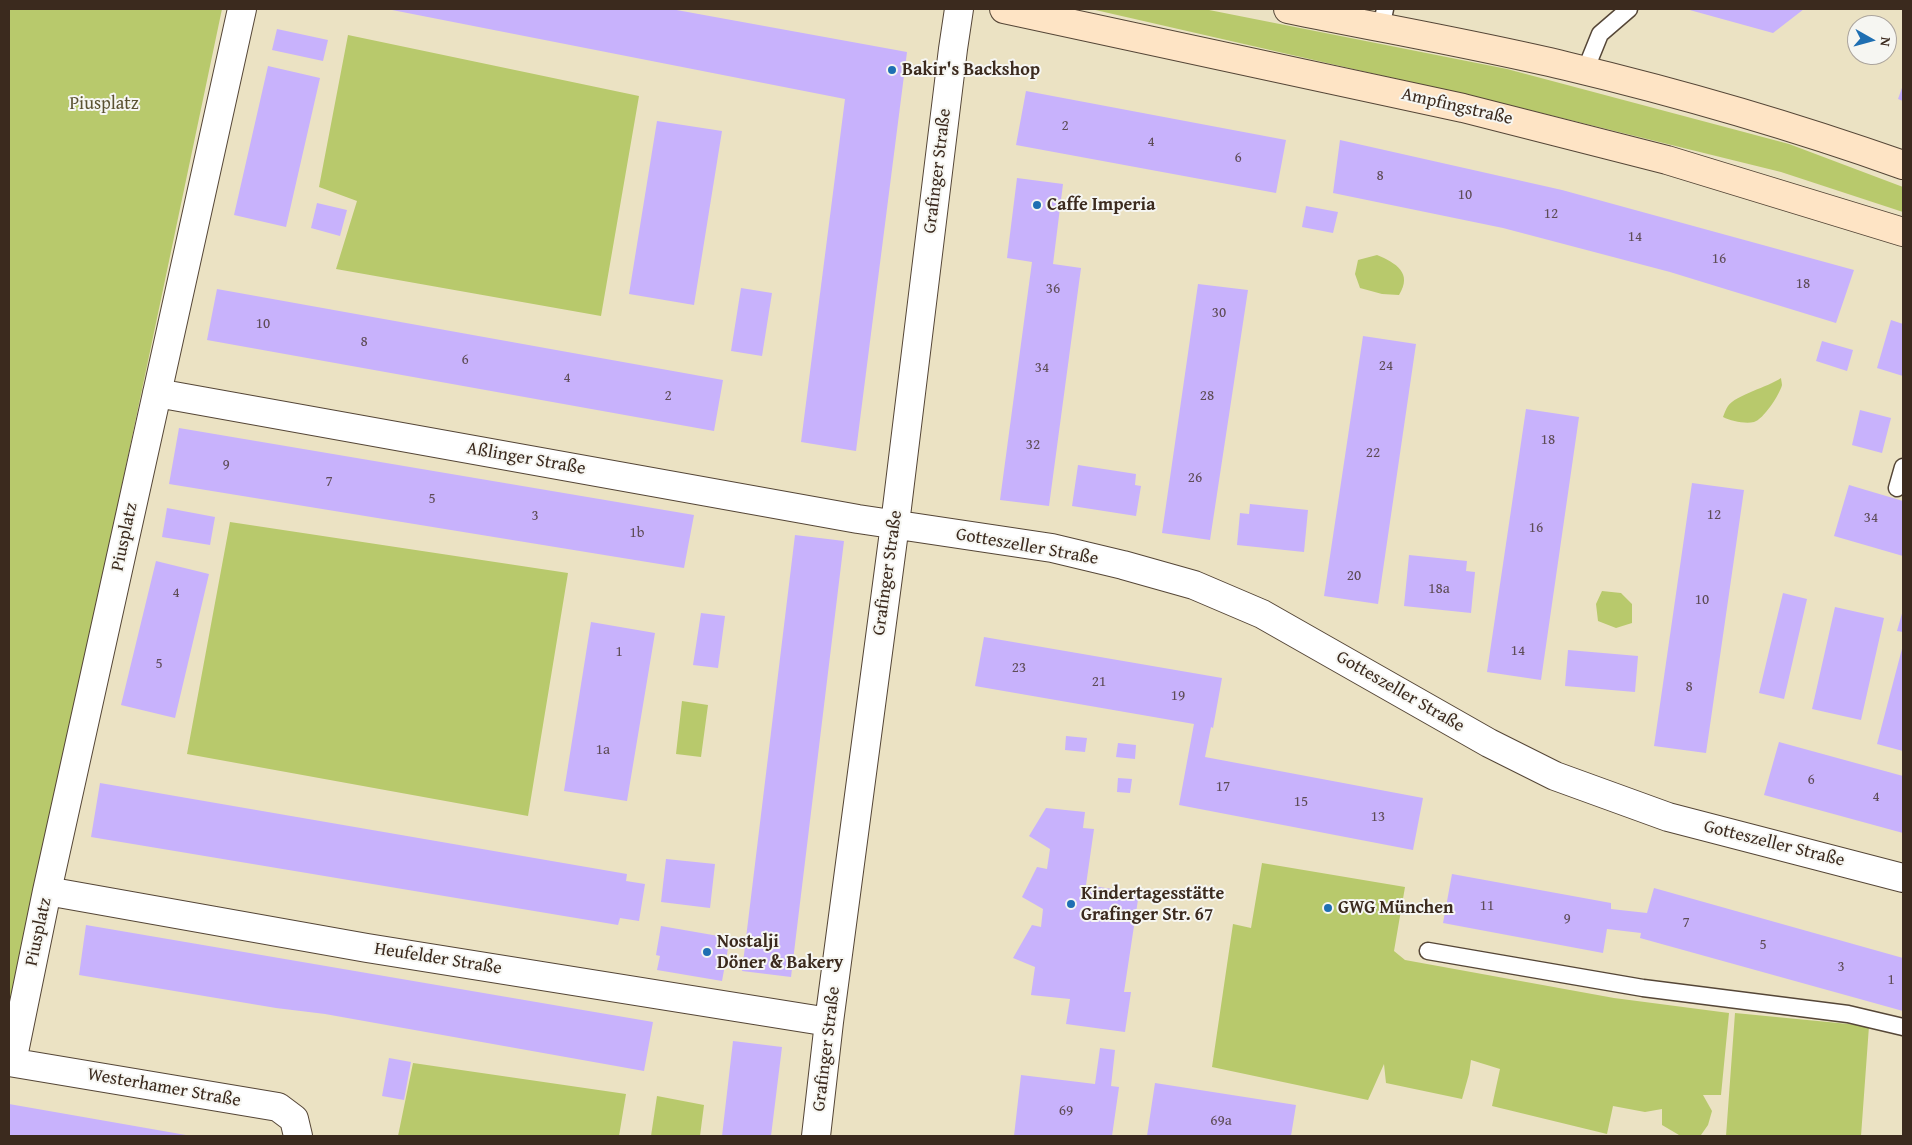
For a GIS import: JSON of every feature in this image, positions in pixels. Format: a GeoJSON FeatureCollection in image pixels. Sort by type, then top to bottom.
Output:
{"type":"FeatureCollection","features":[{"type":"Feature","properties":{"kind":"main road","name":"Ampfingstraße"},"geometry":{"type":"LineString","coordinates":[[1004,9],[1463,108],[1667,160],[1903,232]]}},
{"type":"Feature","properties":{"kind":"main road"},"geometry":{"type":"LineString","coordinates":[[1288,9],[1383,18],[1689,99],[1829,140],[1903,165]]}},
{"type":"Feature","properties":{"kind":"street","name":"Piusplatz"},"geometry":{"type":"LineString","coordinates":[[10,1062],[242,9]]}},
{"type":"Feature","properties":{"kind":"street","name":"Grafinger Straße"},"geometry":{"type":"LineString","coordinates":[[816,1136],[959,9]]}},
{"type":"Feature","properties":{"kind":"street","name":"Aßlinger Straße"},"geometry":{"type":"LineString","coordinates":[[157,393],[895,524]]}},
{"type":"Feature","properties":{"kind":"street","name":"Gotteszeller Straße"},"geometry":{"type":"LineString","coordinates":[[895,524],[1052,548],[1194,585],[1262,614],[1490,743],[1555,776],[1668,817],[1903,878]]}},
{"type":"Feature","properties":{"kind":"street","name":"Heufelder Straße"},"geometry":{"type":"LineString","coordinates":[[47,891],[376,949],[829,1022]]}},
{"type":"Feature","properties":{"kind":"street","name":"Westerhamer Straße"},"geometry":{"type":"LineString","coordinates":[[10,1062],[278,1107],[294,1119],[304,1135]]}},
{"type":"Feature","properties":{"kind":"lane"},"geometry":{"type":"LineString","coordinates":[[1585,71],[1600,34],[1629,9]]}},
{"type":"Feature","properties":{"kind":"lane"},"geometry":{"type":"LineString","coordinates":[[1897,488],[1903,467]]}},
{"type":"Feature","properties":{"kind":"lane"},"geometry":{"type":"LineString","coordinates":[[1428,951],[1643,988],[1848,1014],[1903,1027]]}},
{"type":"Feature","properties":{"kind":"green space","name":"Piusplatz"},"geometry":{"type":"Polygon","coordinates":[[[9,9],[222,9],[9,1022],[9,9]]]}},
{"type":"Feature","properties":{"kind":"green space"},"geometry":{"type":"Polygon","coordinates":[[[1091,9],[1204,9],[1507,69],[1789,144],[1903,187],[1903,212],[1781,172],[1493,101],[1091,9]]]}},
{"type":"Feature","properties":{"kind":"green space"},"geometry":{"type":"Polygon","coordinates":[[[348,35],[639,96],[601,316],[336,269],[357,201],[319,187],[348,35]]]}},
{"type":"Feature","properties":{"kind":"green space"},"geometry":{"type":"Polygon","coordinates":[[[1377,255],[1396,265],[1403,275],[1403,287],[1399,295],[1382,294],[1360,288],[1355,274],[1358,260],[1377,255]]]}},
{"type":"Feature","properties":{"kind":"green space"},"geometry":{"type":"Polygon","coordinates":[[[1781,378],[1782,385],[1778,394],[1771,406],[1758,420],[1750,423],[1734,421],[1723,417],[1727,407],[1732,402],[1781,378]]]}},
{"type":"Feature","properties":{"kind":"green space"},"geometry":{"type":"Polygon","coordinates":[[[230,522],[568,573],[528,816],[187,754],[230,522]]]}},
{"type":"Feature","properties":{"kind":"green space"},"geometry":{"type":"Polygon","coordinates":[[[1602,591],[1621,593],[1632,604],[1632,623],[1616,628],[1598,621],[1596,604],[1602,591]]]}},
{"type":"Feature","properties":{"kind":"green space"},"geometry":{"type":"Polygon","coordinates":[[[682,701],[708,705],[701,757],[676,754],[682,701]]]}},
{"type":"Feature","properties":{"kind":"green space"},"geometry":{"type":"Polygon","coordinates":[[[1262,863],[1405,887],[1394,951],[1405,960],[1614,998],[1729,1013],[1721,1095],[1703,1095],[1712,1111],[1708,1125],[1701,1135],[1679,1135],[1662,1125],[1662,1109],[1645,1112],[1613,1106],[1607,1134],[1492,1106],[1500,1069],[1471,1060],[1462,1099],[1386,1083],[1384,1064],[1368,1100],[1212,1067],[1233,924],[1251,928],[1262,863]]]}},
{"type":"Feature","properties":{"kind":"green space"},"geometry":{"type":"Polygon","coordinates":[[[1735,1013],[1869,1026],[1861,1136],[1726,1136],[1735,1013]]]}},
{"type":"Feature","properties":{"kind":"green space"},"geometry":{"type":"Polygon","coordinates":[[[413,1063],[626,1094],[619,1136],[398,1136],[413,1063]]]}},
{"type":"Feature","properties":{"kind":"green space"},"geometry":{"type":"Polygon","coordinates":[[[657,1096],[704,1105],[700,1136],[651,1136],[657,1096]]]}},
{"type":"Feature","properties":{"kind":"building"},"geometry":{"type":"Polygon","coordinates":[[[387,9],[671,9],[907,52],[856,451],[801,442],[845,99],[387,9]]]}},
{"type":"Feature","properties":{"kind":"building"},"geometry":{"type":"Polygon","coordinates":[[[1686,9],[1804,9],[1773,33],[1686,9]]]}},
{"type":"Feature","properties":{"kind":"building"},"geometry":{"type":"Polygon","coordinates":[[[277,29],[328,40],[323,61],[272,50],[277,29]]]}},
{"type":"Feature","properties":{"kind":"building"},"geometry":{"type":"Polygon","coordinates":[[[268,66],[320,78],[286,227],[234,215],[268,66]]]}},
{"type":"Feature","properties":{"kind":"building"},"geometry":{"type":"Polygon","coordinates":[[[1903,85],[1903,101],[1898,99],[1903,85]]]}},
{"type":"Feature","properties":{"kind":"building"},"geometry":{"type":"Polygon","coordinates":[[[1026,91],[1286,140],[1276,193],[1016,145],[1026,91]]]}},
{"type":"Feature","properties":{"kind":"building"},"geometry":{"type":"Polygon","coordinates":[[[657,121],[722,131],[694,305],[629,294],[657,121]]]}},
{"type":"Feature","properties":{"kind":"building"},"geometry":{"type":"Polygon","coordinates":[[[1340,140],[1562,190],[1854,270],[1836,323],[1670,272],[1503,228],[1333,193],[1340,140]]]}},
{"type":"Feature","properties":{"kind":"building"},"geometry":{"type":"Polygon","coordinates":[[[1017,178],[1063,184],[1053,264],[1081,268],[1049,506],[1000,500],[1032,262],[1007,258],[1017,178]]]}},
{"type":"Feature","properties":{"kind":"building"},"geometry":{"type":"Polygon","coordinates":[[[317,203],[347,210],[340,236],[311,228],[317,203]]]}},
{"type":"Feature","properties":{"kind":"building"},"geometry":{"type":"Polygon","coordinates":[[[1306,206],[1338,212],[1333,233],[1302,227],[1306,206]]]}},
{"type":"Feature","properties":{"kind":"building"},"geometry":{"type":"Polygon","coordinates":[[[1198,284],[1248,290],[1210,540],[1162,533],[1198,284]]]}},
{"type":"Feature","properties":{"kind":"building"},"geometry":{"type":"Polygon","coordinates":[[[741,288],[772,293],[762,356],[731,351],[741,288]]]}},
{"type":"Feature","properties":{"kind":"building"},"geometry":{"type":"Polygon","coordinates":[[[217,289],[723,380],[714,431],[207,340],[217,289]]]}},
{"type":"Feature","properties":{"kind":"building"},"geometry":{"type":"Polygon","coordinates":[[[1891,320],[1903,324],[1903,376],[1877,368],[1891,320]]]}},
{"type":"Feature","properties":{"kind":"building"},"geometry":{"type":"Polygon","coordinates":[[[1363,336],[1416,344],[1378,604],[1324,596],[1363,336]]]}},
{"type":"Feature","properties":{"kind":"building"},"geometry":{"type":"Polygon","coordinates":[[[1822,341],[1853,350],[1847,371],[1816,361],[1822,341]]]}},
{"type":"Feature","properties":{"kind":"building"},"geometry":{"type":"Polygon","coordinates":[[[1526,409],[1579,417],[1541,680],[1487,672],[1526,409]]]}},
{"type":"Feature","properties":{"kind":"building"},"geometry":{"type":"Polygon","coordinates":[[[1860,410],[1891,418],[1882,453],[1852,445],[1860,410]]]}},
{"type":"Feature","properties":{"kind":"building"},"geometry":{"type":"Polygon","coordinates":[[[179,428],[694,515],[684,568],[169,484],[179,428]]]}},
{"type":"Feature","properties":{"kind":"building"},"geometry":{"type":"Polygon","coordinates":[[[1078,465],[1136,474],[1135,485],[1141,486],[1136,516],[1072,506],[1078,465]]]}},
{"type":"Feature","properties":{"kind":"building"},"geometry":{"type":"Polygon","coordinates":[[[1692,483],[1744,490],[1706,753],[1654,746],[1692,483]]]}},
{"type":"Feature","properties":{"kind":"building"},"geometry":{"type":"Polygon","coordinates":[[[1849,485],[1903,501],[1903,556],[1834,536],[1849,485]]]}},
{"type":"Feature","properties":{"kind":"building"},"geometry":{"type":"Polygon","coordinates":[[[1250,504],[1308,510],[1304,552],[1237,545],[1240,513],[1249,514],[1250,504]]]}},
{"type":"Feature","properties":{"kind":"building"},"geometry":{"type":"Polygon","coordinates":[[[167,508],[215,517],[210,545],[162,537],[167,508]]]}},
{"type":"Feature","properties":{"kind":"building"},"geometry":{"type":"Polygon","coordinates":[[[795,535],[844,541],[791,977],[742,971],[795,535]]]}},
{"type":"Feature","properties":{"kind":"building"},"geometry":{"type":"Polygon","coordinates":[[[1409,555],[1467,561],[1466,571],[1475,572],[1471,613],[1404,606],[1409,555]]]}},
{"type":"Feature","properties":{"kind":"building"},"geometry":{"type":"Polygon","coordinates":[[[156,561],[209,574],[175,718],[121,705],[156,561]]]}},
{"type":"Feature","properties":{"kind":"building"},"geometry":{"type":"Polygon","coordinates":[[[1783,593],[1807,599],[1784,699],[1759,693],[1783,593]]]}},
{"type":"Feature","properties":{"kind":"building"},"geometry":{"type":"Polygon","coordinates":[[[1835,607],[1884,618],[1861,720],[1812,709],[1835,607]]]}},
{"type":"Feature","properties":{"kind":"building"},"geometry":{"type":"Polygon","coordinates":[[[1903,610],[1903,632],[1897,631],[1903,610]]]}},
{"type":"Feature","properties":{"kind":"building"},"geometry":{"type":"Polygon","coordinates":[[[701,613],[725,616],[718,668],[693,665],[701,613]]]}},
{"type":"Feature","properties":{"kind":"building"},"geometry":{"type":"Polygon","coordinates":[[[591,622],[655,633],[627,801],[564,791],[591,622]]]}},
{"type":"Feature","properties":{"kind":"building"},"geometry":{"type":"Polygon","coordinates":[[[984,637],[1222,678],[1213,728],[1211,727],[1205,757],[1423,798],[1413,850],[1179,805],[1194,724],[975,686],[984,637]]]}},
{"type":"Feature","properties":{"kind":"building"},"geometry":{"type":"Polygon","coordinates":[[[1903,645],[1903,751],[1877,744],[1903,645]]]}},
{"type":"Feature","properties":{"kind":"building"},"geometry":{"type":"Polygon","coordinates":[[[1568,650],[1638,656],[1635,692],[1565,686],[1568,650]]]}},
{"type":"Feature","properties":{"kind":"building"},"geometry":{"type":"Polygon","coordinates":[[[1066,736],[1087,738],[1085,752],[1065,750],[1066,736]]]}},
{"type":"Feature","properties":{"kind":"building"},"geometry":{"type":"Polygon","coordinates":[[[1779,742],[1903,776],[1903,833],[1764,795],[1779,742]]]}},
{"type":"Feature","properties":{"kind":"building"},"geometry":{"type":"Polygon","coordinates":[[[1118,743],[1136,745],[1135,759],[1116,757],[1118,743]]]}},
{"type":"Feature","properties":{"kind":"building"},"geometry":{"type":"Polygon","coordinates":[[[1118,778],[1132,779],[1130,793],[1117,792],[1118,778]]]}},
{"type":"Feature","properties":{"kind":"building"},"geometry":{"type":"Polygon","coordinates":[[[100,783],[627,874],[626,881],[645,884],[639,921],[620,918],[618,925],[91,837],[100,783]]]}},
{"type":"Feature","properties":{"kind":"building"},"geometry":{"type":"Polygon","coordinates":[[[1046,808],[1085,812],[1083,828],[1094,829],[1086,885],[1139,893],[1124,992],[1131,992],[1125,1032],[1066,1024],[1070,999],[1031,995],[1035,967],[1013,958],[1032,925],[1041,927],[1043,909],[1022,897],[1037,867],[1047,869],[1050,849],[1029,836],[1046,808]]]}},
{"type":"Feature","properties":{"kind":"building"},"geometry":{"type":"Polygon","coordinates":[[[666,859],[715,864],[710,908],[661,902],[666,859]]]}},
{"type":"Feature","properties":{"kind":"building"},"geometry":{"type":"Polygon","coordinates":[[[1452,874],[1611,903],[1611,909],[1647,913],[1654,888],[1903,958],[1903,1011],[1640,938],[1641,933],[1607,929],[1603,953],[1443,923],[1452,874]]]}},
{"type":"Feature","properties":{"kind":"building"},"geometry":{"type":"Polygon","coordinates":[[[86,925],[653,1022],[644,1071],[325,1014],[276,1008],[79,975],[86,925]]]}},
{"type":"Feature","properties":{"kind":"building"},"geometry":{"type":"Polygon","coordinates":[[[661,926],[730,938],[722,981],[657,970],[660,956],[656,955],[661,926]]]}},
{"type":"Feature","properties":{"kind":"building"},"geometry":{"type":"Polygon","coordinates":[[[733,1041],[782,1047],[771,1136],[722,1136],[733,1041]]]}},
{"type":"Feature","properties":{"kind":"building"},"geometry":{"type":"Polygon","coordinates":[[[1100,1048],[1115,1050],[1111,1086],[1119,1087],[1112,1136],[1014,1136],[1021,1075],[1095,1084],[1100,1048]]]}},
{"type":"Feature","properties":{"kind":"building"},"geometry":{"type":"Polygon","coordinates":[[[389,1058],[411,1062],[404,1100],[382,1096],[389,1058]]]}},
{"type":"Feature","properties":{"kind":"building"},"geometry":{"type":"Polygon","coordinates":[[[1155,1083],[1296,1105],[1291,1136],[1147,1136],[1155,1083]]]}},
{"type":"Feature","properties":{"kind":"building"},"geometry":{"type":"Polygon","coordinates":[[[9,1104],[186,1135],[186,1136],[9,1136],[9,1104]]]}},
{"type":"Feature","properties":{"kind":"place","name":"Bakir's Backshop"},"geometry":{"type":"Point","coordinates":[892,70]}},
{"type":"Feature","properties":{"kind":"place","name":"Caffe Imperia"},"geometry":{"type":"Point","coordinates":[1037,205]}},
{"type":"Feature","properties":{"kind":"place","name":"Kindertagesstätte Grafinger Str. 67"},"geometry":{"type":"Point","coordinates":[1071,904]}},
{"type":"Feature","properties":{"kind":"place","name":"GWG München"},"geometry":{"type":"Point","coordinates":[1328,908]}},
{"type":"Feature","properties":{"kind":"place","name":"Nostalji Döner & Bakery"},"geometry":{"type":"Point","coordinates":[707,952]}}]}
